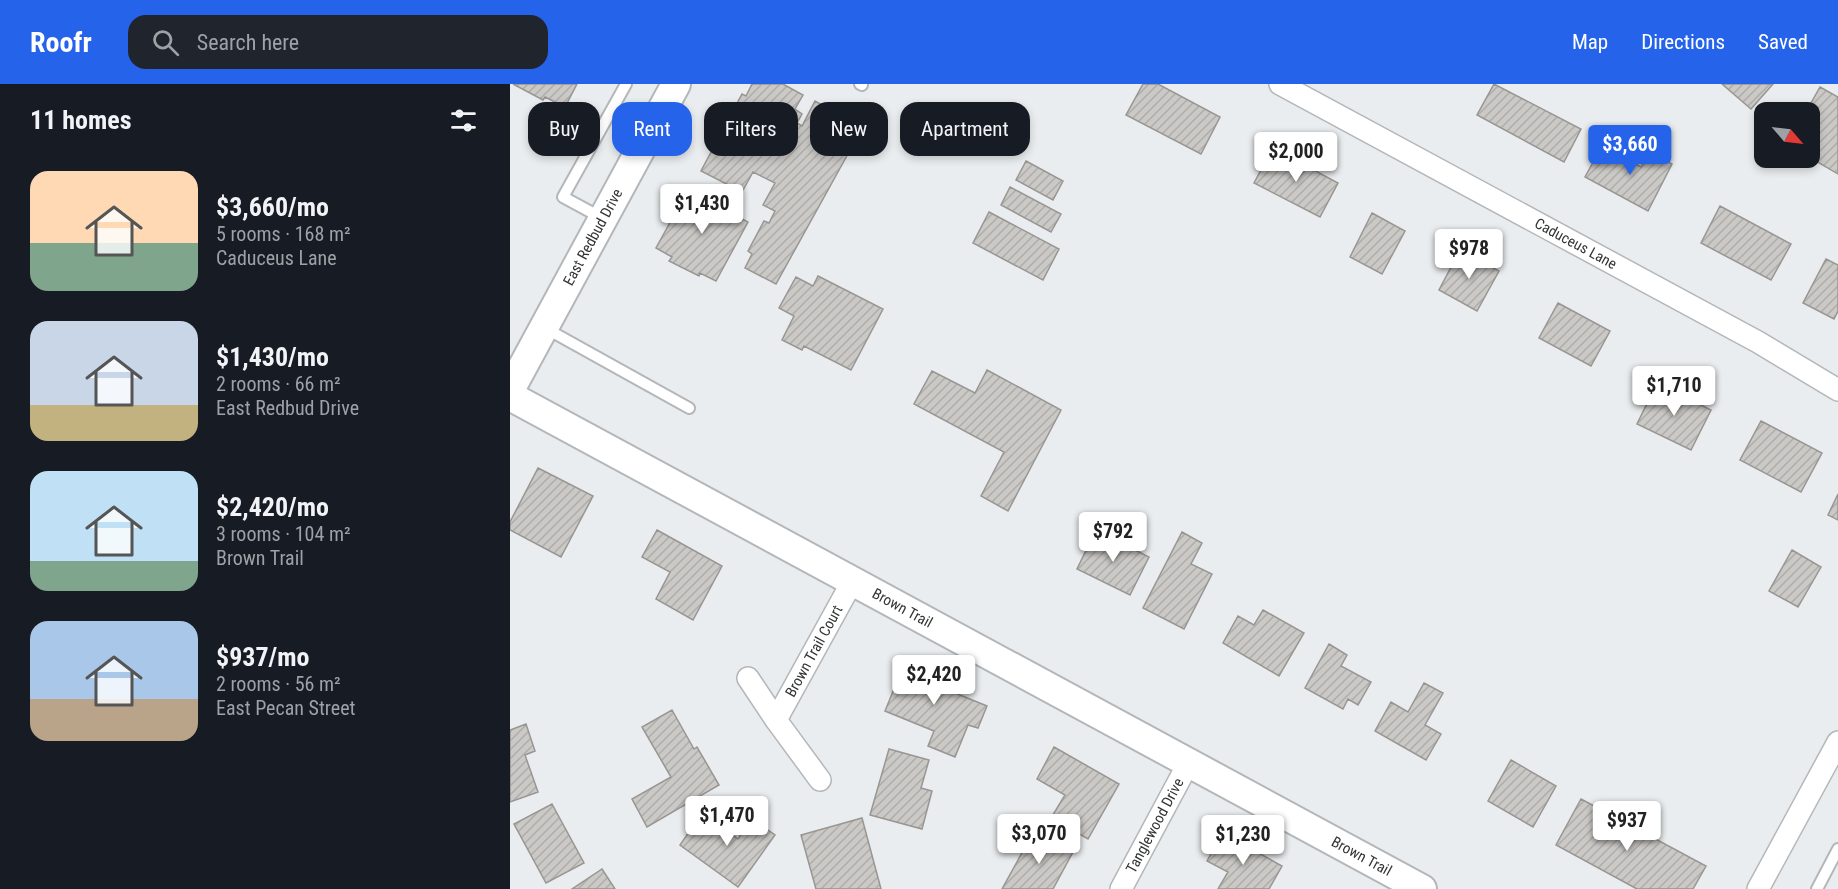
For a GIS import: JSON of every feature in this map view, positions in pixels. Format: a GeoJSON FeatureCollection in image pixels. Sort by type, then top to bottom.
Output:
{"type":"FeatureCollection","features":[{"type":"Feature","properties":{"kind":"main road","name":"East Redbud Drive"},"geometry":{"type":"LineString","coordinates":[[510,390],[676,84]]}},
{"type":"Feature","properties":{"kind":"main road","name":"Brown Trail"},"geometry":{"type":"LineString","coordinates":[[510,396],[1422,889]]}},
{"type":"Feature","properties":{"kind":"street","name":"Caduceus Lane"},"geometry":{"type":"LineString","coordinates":[[1280,84],[1758,342],[1838,390]]}},
{"type":"Feature","properties":{"kind":"street","name":"Brown Trail Court"},"geometry":{"type":"LineString","coordinates":[[776,720],[852,582]]}},
{"type":"Feature","properties":{"kind":"street","name":"Brown Trail Court"},"geometry":{"type":"LineString","coordinates":[[748,678],[820,780]]}},
{"type":"Feature","properties":{"kind":"street"},"geometry":{"type":"LineString","coordinates":[[1758,889],[1838,742]]}},
{"type":"Feature","properties":{"kind":"street","name":"Tanglewood Drive"},"geometry":{"type":"LineString","coordinates":[[1121,889],[1189,762]]}},
{"type":"Feature","properties":{"kind":"lane"},"geometry":{"type":"LineString","coordinates":[[602,218],[563,197],[626,84]]}},
{"type":"Feature","properties":{"kind":"lane"},"geometry":{"type":"LineString","coordinates":[[544,327],[689,408]]}},
{"type":"Feature","properties":{"kind":"lane"},"geometry":{"type":"LineString","coordinates":[[1817,889],[1838,849]]}},
{"type":"Feature","properties":{"kind":"building"},"geometry":{"type":"Polygon","coordinates":[[[513,84],[577,84],[568,102],[555,102],[545,97],[543,100],[513,84]]]}},
{"type":"Feature","properties":{"kind":"building"},"geometry":{"type":"Polygon","coordinates":[[[752,84],[783,84],[803,95],[798,104],[738,102],[742,94],[746,96],[752,84]]]}},
{"type":"Feature","properties":{"kind":"building"},"geometry":{"type":"Polygon","coordinates":[[[1143,84],[1158,84],[1220,117],[1201,154],[1126,115],[1143,84]]]}},
{"type":"Feature","properties":{"kind":"building"},"geometry":{"type":"Polygon","coordinates":[[[1494,84],[1581,129],[1564,162],[1477,115],[1494,84]]]}},
{"type":"Feature","properties":{"kind":"building"},"geometry":{"type":"Polygon","coordinates":[[[1722,84],[1773,84],[1757,102],[1754,102],[1751,109],[1722,84]]]}},
{"type":"Feature","properties":{"kind":"building"},"geometry":{"type":"Polygon","coordinates":[[[1820,87],[1838,97],[1838,174],[1820,163],[1820,102],[1812,102],[1820,87]]]}},
{"type":"Feature","properties":{"kind":"building"},"geometry":{"type":"Polygon","coordinates":[[[810,111],[810,156],[847,156],[776,284],[745,268],[752,254],[748,251],[764,221],[769,223],[775,211],[763,205],[775,183],[753,172],[742,192],[701,171],[709,156],[798,156],[798,124],[802,126],[810,111]]]}},
{"type":"Feature","properties":{"kind":"building"},"geometry":{"type":"Polygon","coordinates":[[[1602,146],[1641,167],[1649,152],[1672,164],[1648,211],[1585,177],[1602,146]]]}},
{"type":"Feature","properties":{"kind":"building"},"geometry":{"type":"Polygon","coordinates":[[[1273,148],[1338,183],[1320,217],[1254,183],[1273,148]]]}},
{"type":"Feature","properties":{"kind":"building"},"geometry":{"type":"Polygon","coordinates":[[[1026,161],[1063,181],[1053,200],[1016,180],[1026,161]]]}},
{"type":"Feature","properties":{"kind":"building"},"geometry":{"type":"Polygon","coordinates":[[[1010,187],[1061,214],[1051,232],[1001,205],[1010,187]]]}},
{"type":"Feature","properties":{"kind":"building"},"geometry":{"type":"Polygon","coordinates":[[[688,190],[704,198],[706,193],[735,209],[733,214],[748,222],[716,281],[700,273],[699,276],[669,261],[672,257],[656,248],[688,190]]]}},
{"type":"Feature","properties":{"kind":"building"},"geometry":{"type":"Polygon","coordinates":[[[1720,206],[1791,244],[1771,280],[1701,243],[1720,206]]]}},
{"type":"Feature","properties":{"kind":"building"},"geometry":{"type":"Polygon","coordinates":[[[989,212],[1059,249],[1043,280],[973,243],[989,212]]]}},
{"type":"Feature","properties":{"kind":"building"},"geometry":{"type":"Polygon","coordinates":[[[1372,213],[1405,231],[1382,274],[1350,257],[1372,213]]]}},
{"type":"Feature","properties":{"kind":"building"},"geometry":{"type":"Polygon","coordinates":[[[1460,250],[1499,271],[1477,311],[1439,290],[1460,250]]]}},
{"type":"Feature","properties":{"kind":"building"},"geometry":{"type":"Polygon","coordinates":[[[1826,259],[1838,265],[1838,311],[1834,319],[1803,303],[1826,259]]]}},
{"type":"Feature","properties":{"kind":"building"},"geometry":{"type":"Polygon","coordinates":[[[818,276],[883,309],[851,370],[804,346],[802,350],[782,340],[794,316],[779,308],[796,277],[813,286],[818,276]]]}},
{"type":"Feature","properties":{"kind":"building"},"geometry":{"type":"Polygon","coordinates":[[[1558,303],[1610,331],[1591,366],[1539,338],[1558,303]]]}},
{"type":"Feature","properties":{"kind":"building"},"geometry":{"type":"Polygon","coordinates":[[[987,370],[1061,410],[1008,511],[981,496],[1004,452],[914,404],[932,371],[975,393],[987,370]]]}},
{"type":"Feature","properties":{"kind":"building"},"geometry":{"type":"Polygon","coordinates":[[[1657,383],[1711,410],[1691,450],[1637,424],[1657,383]]]}},
{"type":"Feature","properties":{"kind":"building"},"geometry":{"type":"Polygon","coordinates":[[[1761,421],[1822,453],[1801,492],[1740,460],[1761,421]]]}},
{"type":"Feature","properties":{"kind":"building"},"geometry":{"type":"Polygon","coordinates":[[[538,468],[593,496],[561,557],[510,530],[510,522],[538,468]]]}},
{"type":"Feature","properties":{"kind":"building"},"geometry":{"type":"Polygon","coordinates":[[[1838,494],[1838,520],[1828,515],[1838,494]]]}},
{"type":"Feature","properties":{"kind":"building"},"geometry":{"type":"Polygon","coordinates":[[[657,530],[722,566],[693,620],[656,599],[670,572],[642,557],[657,530]]]}},
{"type":"Feature","properties":{"kind":"building"},"geometry":{"type":"Polygon","coordinates":[[[1096,530],[1149,557],[1130,595],[1077,569],[1096,530]]]}},
{"type":"Feature","properties":{"kind":"building"},"geometry":{"type":"Polygon","coordinates":[[[1182,532],[1202,543],[1191,564],[1212,574],[1184,629],[1143,608],[1182,532]]]}},
{"type":"Feature","properties":{"kind":"building"},"geometry":{"type":"Polygon","coordinates":[[[1792,550],[1821,567],[1798,607],[1769,591],[1792,550]]]}},
{"type":"Feature","properties":{"kind":"building"},"geometry":{"type":"Polygon","coordinates":[[[1263,610],[1304,633],[1279,676],[1223,643],[1238,616],[1254,625],[1263,610]]]}},
{"type":"Feature","properties":{"kind":"building"},"geometry":{"type":"Polygon","coordinates":[[[1329,644],[1347,655],[1341,666],[1371,682],[1358,705],[1348,699],[1343,709],[1305,688],[1329,644]]]}},
{"type":"Feature","properties":{"kind":"building"},"geometry":{"type":"Polygon","coordinates":[[[907,657],[944,672],[938,686],[987,706],[978,728],[968,725],[955,757],[928,746],[934,731],[885,711],[907,657]]]}},
{"type":"Feature","properties":{"kind":"building"},"geometry":{"type":"Polygon","coordinates":[[[1424,683],[1443,693],[1425,725],[1441,734],[1426,760],[1375,731],[1391,702],[1408,712],[1424,683]]]}},
{"type":"Feature","properties":{"kind":"building"},"geometry":{"type":"Polygon","coordinates":[[[672,710],[694,749],[697,747],[719,785],[647,827],[632,799],[671,777],[642,727],[672,710]]]}},
{"type":"Feature","properties":{"kind":"building"},"geometry":{"type":"Polygon","coordinates":[[[526,724],[535,751],[525,755],[538,792],[510,802],[510,730],[526,724]]]}},
{"type":"Feature","properties":{"kind":"building"},"geometry":{"type":"Polygon","coordinates":[[[1054,747],[1119,784],[1088,839],[1051,818],[1065,795],[1037,779],[1054,747]]]}},
{"type":"Feature","properties":{"kind":"building"},"geometry":{"type":"Polygon","coordinates":[[[889,749],[929,760],[921,788],[932,791],[922,829],[870,815],[889,749]]]}},
{"type":"Feature","properties":{"kind":"building"},"geometry":{"type":"Polygon","coordinates":[[[1511,760],[1556,786],[1533,827],[1488,801],[1511,760]]]}},
{"type":"Feature","properties":{"kind":"building"},"geometry":{"type":"Polygon","coordinates":[[[1581,799],[1706,866],[1693,889],[1637,889],[1556,845],[1581,799]]]}},
{"type":"Feature","properties":{"kind":"building"},"geometry":{"type":"Polygon","coordinates":[[[552,804],[584,863],[546,883],[514,824],[552,804]]]}},
{"type":"Feature","properties":{"kind":"building"},"geometry":{"type":"Polygon","coordinates":[[[702,813],[738,839],[752,819],[775,835],[738,887],[680,845],[702,813]]]}},
{"type":"Feature","properties":{"kind":"building"},"geometry":{"type":"Polygon","coordinates":[[[862,818],[881,889],[816,889],[801,835],[862,818]]]}},
{"type":"Feature","properties":{"kind":"building"},"geometry":{"type":"Polygon","coordinates":[[[1034,831],[1073,852],[1053,889],[1002,889],[1034,831]]]}},
{"type":"Feature","properties":{"kind":"building"},"geometry":{"type":"Polygon","coordinates":[[[1223,833],[1282,866],[1269,889],[1218,889],[1228,872],[1207,861],[1223,833]]]}},
{"type":"Feature","properties":{"kind":"building"},"geometry":{"type":"Polygon","coordinates":[[[602,869],[615,889],[572,889],[602,869]]]}}]}
